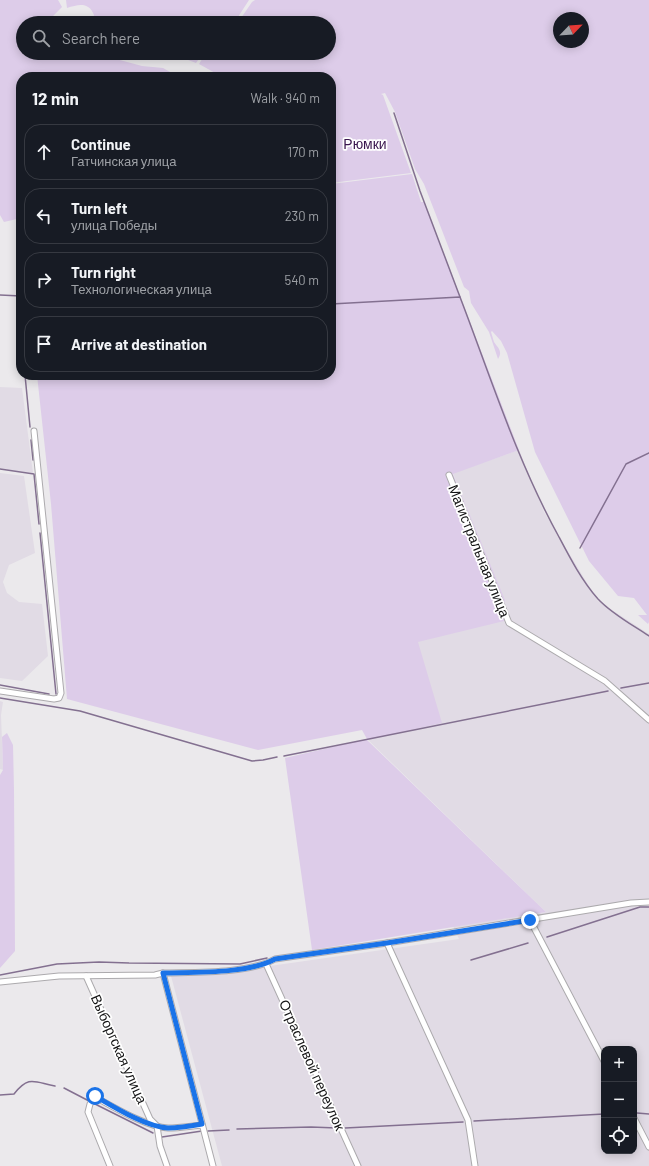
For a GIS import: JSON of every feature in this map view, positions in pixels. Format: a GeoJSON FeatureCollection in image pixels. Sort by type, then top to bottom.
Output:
{"type":"FeatureCollection","features":[{"type":"Feature","properties":{"kind":"street"},"geometry":{"type":"LineString","coordinates":[[0,691],[54,699],[59,698],[61,694],[34,431]]}},
{"type":"Feature","properties":{"kind":"street","name":"Магистральная улица"},"geometry":{"type":"LineString","coordinates":[[448,475],[509,623],[605,681],[649,720]]}},
{"type":"Feature","properties":{"kind":"street"},"geometry":{"type":"LineString","coordinates":[[0,982],[59,976],[155,975],[163,973],[226,970],[266,964],[275,959],[387,943],[631,903],[649,902]]}},
{"type":"Feature","properties":{"kind":"street"},"geometry":{"type":"LineString","coordinates":[[530,920],[601,1055]]}},
{"type":"Feature","properties":{"kind":"street"},"geometry":{"type":"LineString","coordinates":[[387,943],[468,1120],[474,1166]]}},
{"type":"Feature","properties":{"kind":"street","name":"Отраслевой переулок"},"geometry":{"type":"LineString","coordinates":[[266,964],[358,1166]]}},
{"type":"Feature","properties":{"kind":"street"},"geometry":{"type":"LineString","coordinates":[[163,973],[214,1166]]}},
{"type":"Feature","properties":{"kind":"street","name":"Выборгская улица"},"geometry":{"type":"LineString","coordinates":[[86,976],[150,1119],[157,1126],[160,1146],[167,1166]]}},
{"type":"Feature","properties":{"kind":"street"},"geometry":{"type":"LineString","coordinates":[[110,1166],[88,1112],[90,1104],[95,1096],[122,1112],[157,1126],[169,1128],[202,1124]]}},
{"type":"Feature","properties":{"kind":"street"},"geometry":{"type":"LineString","coordinates":[[637,1124],[649,1147]]}},
{"type":"Feature","properties":{"kind":"shaded area"},"geometry":{"type":"Polygon","coordinates":[[[0,387],[22,388],[33,473],[0,469],[0,387]]]}},
{"type":"Feature","properties":{"kind":"shaded area"},"geometry":{"type":"Polygon","coordinates":[[[519,450],[544,512],[598,601],[649,634],[649,1166],[222,1166],[171,976],[228,972],[459,939],[453,926],[546,912],[367,739],[418,642],[478,536],[453,473],[519,450]]]}},
{"type":"Feature","properties":{"kind":"shaded area"},"geometry":{"type":"Polygon","coordinates":[[[0,473],[24,476],[35,553],[9,565],[3,582],[7,593],[19,602],[42,604],[48,656],[22,681],[0,678],[0,473]]]}},
{"type":"Feature","properties":{"kind":"shaded area"},"geometry":{"type":"Polygon","coordinates":[[[0,701],[3,702],[1,715],[3,770],[0,769],[0,701]]]}},
{"type":"Feature","properties":{"kind":"green space"},"geometry":{"type":"Polygon","coordinates":[[[0,0],[58,0],[62,7],[53,16],[16,16],[16,60],[120,60],[142,66],[163,68],[170,72],[16,72],[16,219],[4,222],[0,215],[0,0]]]}},
{"type":"Feature","properties":{"kind":"green space"},"geometry":{"type":"Polygon","coordinates":[[[66,0],[249,0],[239,16],[94,16],[92,11],[83,5],[67,8],[66,0]]]}},
{"type":"Feature","properties":{"kind":"green space","name":"Рюмки"},"geometry":{"type":"Polygon","coordinates":[[[255,0],[649,0],[648,624],[638,615],[647,615],[634,598],[618,596],[589,561],[535,452],[507,353],[501,341],[492,331],[494,342],[500,352],[498,359],[489,332],[471,303],[469,291],[464,287],[424,184],[415,169],[395,112],[385,93],[381,94],[383,95],[411,173],[336,182],[336,72],[213,72],[199,64],[202,60],[336,60],[336,16],[242,16],[255,0]]]}},
{"type":"Feature","properties":{"kind":"green space"},"geometry":{"type":"Polygon","coordinates":[[[188,60],[198,60],[196,63],[188,60]]]}},
{"type":"Feature","properties":{"kind":"green space"},"geometry":{"type":"Polygon","coordinates":[[[412,174],[421,202],[424,202],[519,450],[453,474],[505,600],[504,621],[418,642],[442,723],[367,740],[546,912],[312,950],[285,758],[367,739],[362,730],[258,750],[67,699],[51,504],[38,380],[336,380],[336,183],[412,174]]]}},
{"type":"Feature","properties":{"kind":"green space"},"geometry":{"type":"Polygon","coordinates":[[[7,733],[13,745],[15,951],[0,968],[0,775],[3,770],[2,737],[7,733]]]}},
{"type":"Feature","properties":{"kind":"waterway"},"geometry":{"type":"LineString","coordinates":[[394,113],[420,191],[460,297]]}},
{"type":"Feature","properties":{"kind":"waterway"},"geometry":{"type":"LineString","coordinates":[[0,295],[16,296]]}},
{"type":"Feature","properties":{"kind":"waterway"},"geometry":{"type":"LineString","coordinates":[[336,304],[460,297],[517,449],[544,508],[572,561],[587,585],[603,604],[622,619],[649,636]]}},
{"type":"Feature","properties":{"kind":"waterway"},"geometry":{"type":"LineString","coordinates":[[25,380],[30,427]]}},
{"type":"Feature","properties":{"kind":"waterway"},"geometry":{"type":"LineString","coordinates":[[31,440],[33,460]]}},
{"type":"Feature","properties":{"kind":"waterway"},"geometry":{"type":"LineString","coordinates":[[580,548],[626,464],[649,453]]}},
{"type":"Feature","properties":{"kind":"waterway"},"geometry":{"type":"LineString","coordinates":[[0,469],[34,474],[39,524]]}},
{"type":"Feature","properties":{"kind":"waterway"},"geometry":{"type":"LineString","coordinates":[[40,533],[56,694]]}},
{"type":"Feature","properties":{"kind":"waterway"},"geometry":{"type":"LineString","coordinates":[[621,688],[649,683]]}},
{"type":"Feature","properties":{"kind":"waterway"},"geometry":{"type":"LineString","coordinates":[[0,685],[49,694]]}},
{"type":"Feature","properties":{"kind":"waterway"},"geometry":{"type":"LineString","coordinates":[[284,756],[608,691]]}},
{"type":"Feature","properties":{"kind":"waterway"},"geometry":{"type":"LineString","coordinates":[[0,698],[80,711],[252,761],[277,757]]}},
{"type":"Feature","properties":{"kind":"waterway"},"geometry":{"type":"LineString","coordinates":[[547,937],[640,907],[649,907]]}},
{"type":"Feature","properties":{"kind":"waterway"},"geometry":{"type":"LineString","coordinates":[[471,960],[528,943]]}},
{"type":"Feature","properties":{"kind":"waterway"},"geometry":{"type":"LineString","coordinates":[[0,975],[57,964],[99,962],[240,964],[267,958]]}},
{"type":"Feature","properties":{"kind":"waterway"},"geometry":{"type":"LineString","coordinates":[[0,1095],[14,1094],[24,1084],[32,1081],[55,1086]]}},
{"type":"Feature","properties":{"kind":"waterway"},"geometry":{"type":"LineString","coordinates":[[64,1088],[89,1101]]}},
{"type":"Feature","properties":{"kind":"waterway"},"geometry":{"type":"LineString","coordinates":[[95,1104],[153,1133]]}},
{"type":"Feature","properties":{"kind":"waterway"},"geometry":{"type":"LineString","coordinates":[[637,1113],[649,1114]]}},
{"type":"Feature","properties":{"kind":"waterway"},"geometry":{"type":"LineString","coordinates":[[474,1121],[601,1114]]}},
{"type":"Feature","properties":{"kind":"waterway"},"geometry":{"type":"LineString","coordinates":[[345,1128],[463,1122]]}},
{"type":"Feature","properties":{"kind":"waterway"},"geometry":{"type":"LineString","coordinates":[[237,1129],[311,1127],[337,1128]]}},
{"type":"Feature","properties":{"kind":"waterway"},"geometry":{"type":"LineString","coordinates":[[208,1131],[229,1130]]}},
{"type":"Feature","properties":{"kind":"waterway"},"geometry":{"type":"LineString","coordinates":[[162,1137],[202,1131]]}},
{"type":"Feature","properties":{"kind":"route"},"geometry":{"type":"LineString","coordinates":[[95,1096],[122,1112],[157,1126],[169,1128],[202,1124],[163,973],[226,970],[266,964],[275,959],[530,920]]}}]}
